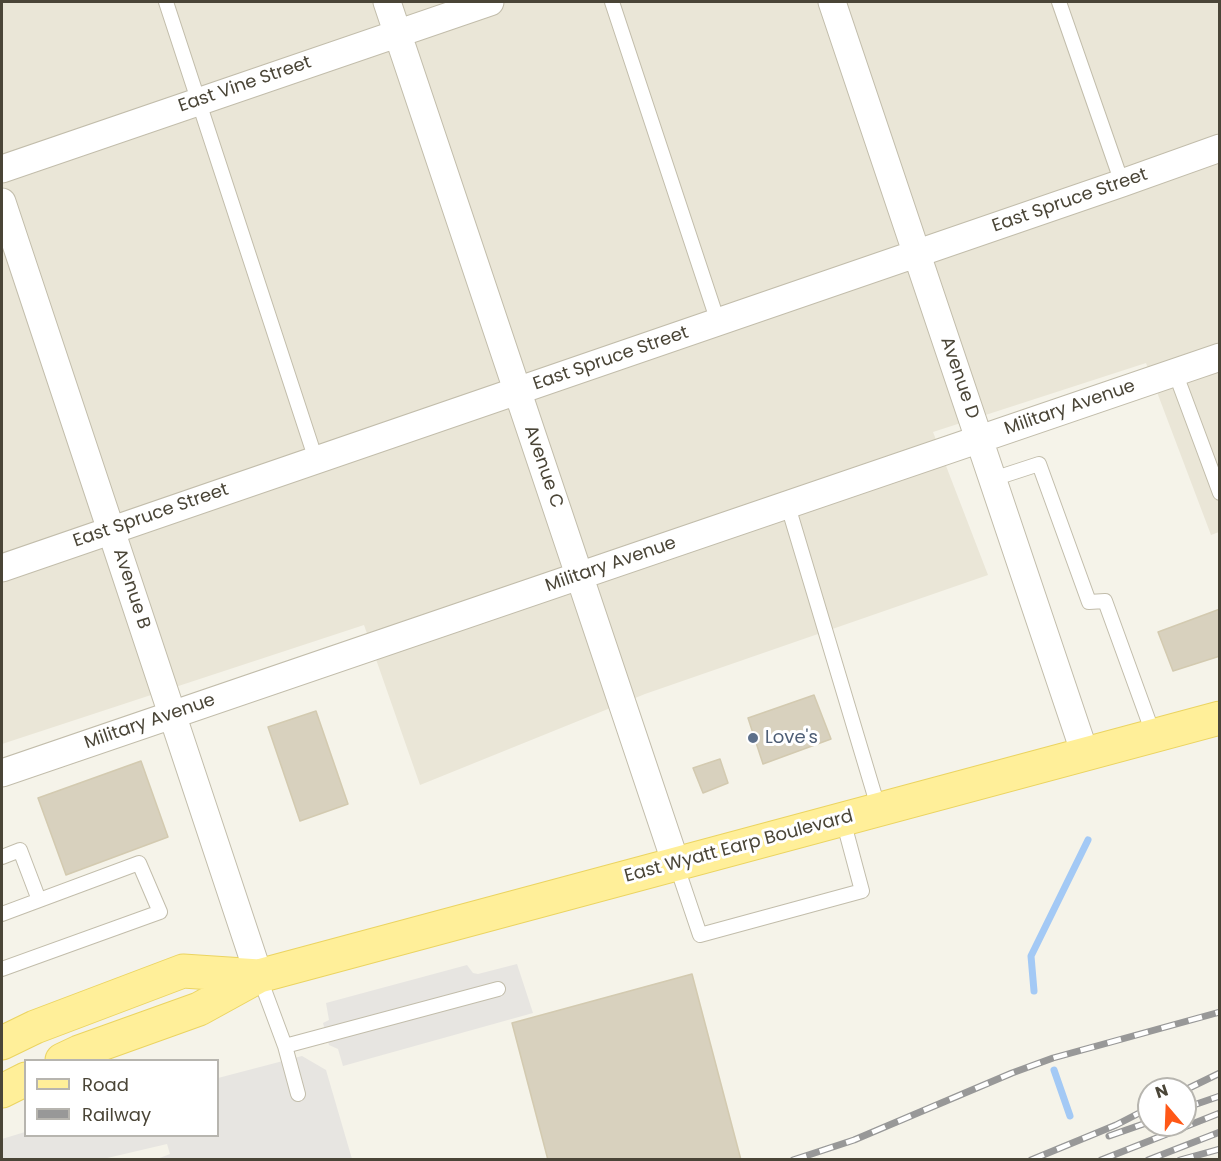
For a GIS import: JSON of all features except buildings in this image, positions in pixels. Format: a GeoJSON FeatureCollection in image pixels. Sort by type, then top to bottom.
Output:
{"type":"FeatureCollection","features":[{"type":"Feature","properties":{"kind":"main road","name":"East Wyatt Earp Boulevard"},"geometry":{"type":"LineString","coordinates":[[64,1059],[199,1009],[259,976],[1220,718]]}},
{"type":"Feature","properties":{"kind":"main road","name":"East Wyatt Earp Boulevard"},"geometry":{"type":"LineString","coordinates":[[2,1043],[35,1027],[183,971],[259,976]]}},
{"type":"Feature","properties":{"kind":"main road"},"geometry":{"type":"LineString","coordinates":[[2,1091],[24,1080]]}},
{"type":"Feature","properties":{"kind":"street","name":"Avenue C"},"geometry":{"type":"LineString","coordinates":[[387,2],[676,864]]}},
{"type":"Feature","properties":{"kind":"street","name":"East Vine Street"},"geometry":{"type":"LineString","coordinates":[[2,169],[490,2]]}},
{"type":"Feature","properties":{"kind":"street","name":"Avenue D"},"geometry":{"type":"LineString","coordinates":[[832,2],[1085,754]]}},
{"type":"Feature","properties":{"kind":"street","name":"East Spruce Street"},"geometry":{"type":"LineString","coordinates":[[2,568],[1220,148]]}},
{"type":"Feature","properties":{"kind":"street","name":"Avenue B"},"geometry":{"type":"LineString","coordinates":[[2,202],[259,976]]}},
{"type":"Feature","properties":{"kind":"street","name":"Military Avenue"},"geometry":{"type":"LineString","coordinates":[[2,773],[1220,357]]}},
{"type":"Feature","properties":{"kind":"lane"},"geometry":{"type":"LineString","coordinates":[[165,2],[200,101],[316,460]]}},
{"type":"Feature","properties":{"kind":"lane"},"geometry":{"type":"LineString","coordinates":[[612,2],[718,322]]}},
{"type":"Feature","properties":{"kind":"lane"},"geometry":{"type":"LineString","coordinates":[[1059,2],[1122,183]]}},
{"type":"Feature","properties":{"kind":"lane"},"geometry":{"type":"LineString","coordinates":[[1175,372],[1220,493]]}},
{"type":"Feature","properties":{"kind":"lane"},"geometry":{"type":"LineString","coordinates":[[993,479],[1039,464],[1089,602],[1105,601],[1154,736]]}},
{"type":"Feature","properties":{"kind":"lane"},"geometry":{"type":"LineString","coordinates":[[788,506],[879,810]]}},
{"type":"Feature","properties":{"kind":"lane"},"geometry":{"type":"LineString","coordinates":[[676,864],[700,935],[862,891],[843,820]]}},
{"type":"Feature","properties":{"kind":"lane"},"geometry":{"type":"LineString","coordinates":[[2,857],[20,850],[39,900]]}},
{"type":"Feature","properties":{"kind":"lane"},"geometry":{"type":"LineString","coordinates":[[2,914],[140,863],[160,912],[2,969]]}},
{"type":"Feature","properties":{"kind":"lane"},"geometry":{"type":"LineString","coordinates":[[259,976],[285,1046],[298,1094]]}},
{"type":"Feature","properties":{"kind":"lane"},"geometry":{"type":"LineString","coordinates":[[285,1046],[498,989]]}},
{"type":"Feature","properties":{"kind":"shaded area"},"geometry":{"type":"Polygon","coordinates":[[[2,2],[1219,2],[1219,532],[1211,535],[1146,363],[933,432],[988,575],[645,694],[420,785],[364,625],[2,744],[2,2]]]}},
{"type":"Feature","properties":{"kind":"shaded area"},"geometry":{"type":"Polygon","coordinates":[[[517,964],[533,1013],[343,1066],[338,1049],[329,1045],[323,1023],[329,1020],[326,1003],[467,965],[473,973],[478,974],[517,964]]]}},
{"type":"Feature","properties":{"kind":"shaded area"},"geometry":{"type":"Polygon","coordinates":[[[302,1056],[326,1070],[352,1159],[157,1159],[170,1154],[167,1144],[103,1159],[2,1159],[2,1139],[24,1132],[24,1137],[219,1137],[219,1078],[302,1056]]]}},
{"type":"Feature","properties":{"kind":"waterway"},"geometry":{"type":"LineString","coordinates":[[1034,991],[1031,956],[1088,840]]}},
{"type":"Feature","properties":{"kind":"waterway"},"geometry":{"type":"LineString","coordinates":[[1054,1070],[1070,1116]]}},
{"type":"Feature","properties":{"kind":"railway"},"geometry":{"type":"LineString","coordinates":[[793,1160],[854,1140],[1053,1058],[1220,1012]]}},
{"type":"Feature","properties":{"kind":"railway"},"geometry":{"type":"LineString","coordinates":[[1197,1084],[1220,1073]]}},
{"type":"Feature","properties":{"kind":"railway"},"geometry":{"type":"LineString","coordinates":[[1197,1104],[1220,1096]]}},
{"type":"Feature","properties":{"kind":"railway"},"geometry":{"type":"LineString","coordinates":[[1101,1160],[1220,1113]]}},
{"type":"Feature","properties":{"kind":"railway"},"geometry":{"type":"LineString","coordinates":[[1031,1160],[1137,1114]]}},
{"type":"Feature","properties":{"kind":"railway"},"geometry":{"type":"LineString","coordinates":[[1109,1136],[1137,1126]]}},
{"type":"Feature","properties":{"kind":"railway"},"geometry":{"type":"LineString","coordinates":[[1148,1160],[1220,1132]]}},
{"type":"Feature","properties":{"kind":"railway"},"geometry":{"type":"LineString","coordinates":[[1180,1160],[1220,1149]]}},
{"type":"Feature","properties":{"kind":"place","name":"Love's"},"geometry":{"type":"Point","coordinates":[753,738]}}]}
